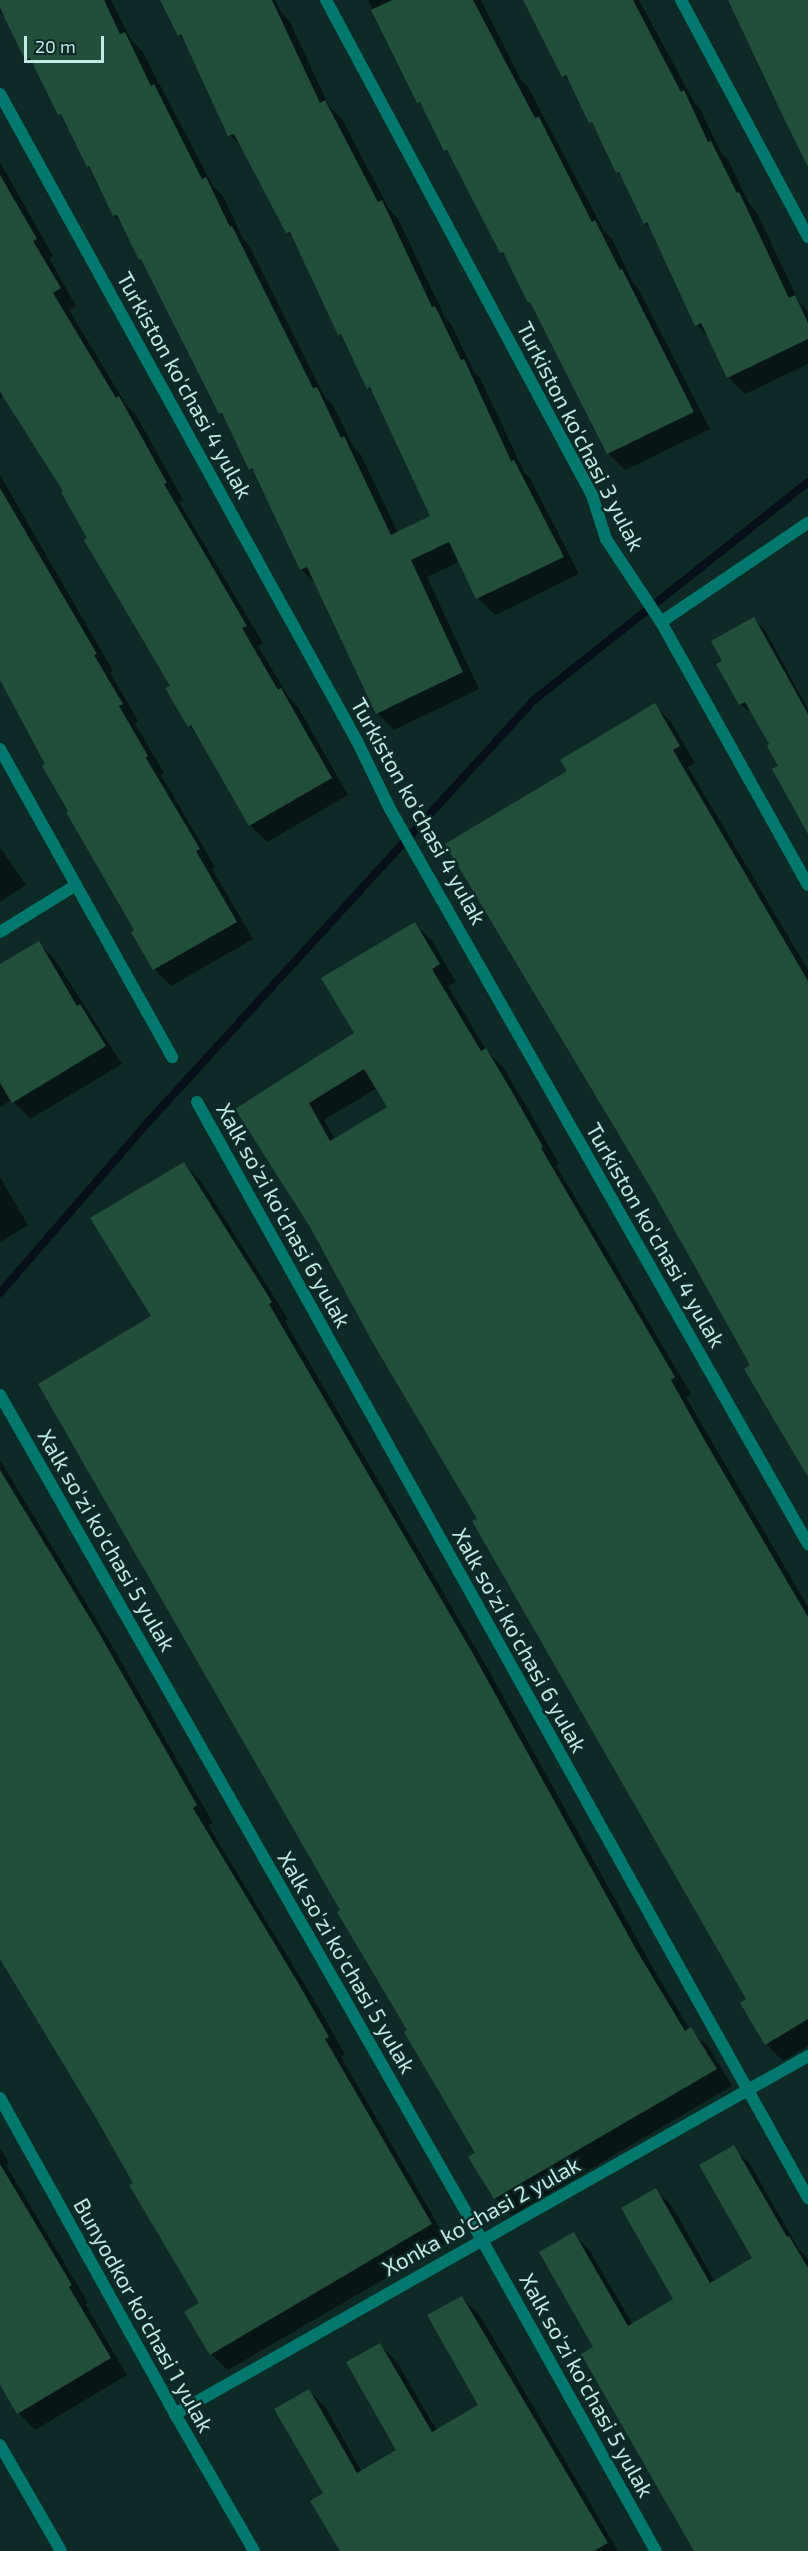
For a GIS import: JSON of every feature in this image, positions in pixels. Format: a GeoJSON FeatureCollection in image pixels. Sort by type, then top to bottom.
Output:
{"type":"FeatureCollection","features":[{"type":"Feature","properties":{"kind":"street","name":"Turkiston ko'chasi 3 yulak"},"geometry":{"type":"LineString","coordinates":[[326,0],[592,495],[606,539],[661,622],[808,885]]}},
{"type":"Feature","properties":{"kind":"street"},"geometry":{"type":"LineString","coordinates":[[681,0],[808,237]]}},
{"type":"Feature","properties":{"kind":"street","name":"Turkiston ko'chasi 4 yulak"},"geometry":{"type":"LineString","coordinates":[[0,94],[357,741],[395,818],[808,1544]]}},
{"type":"Feature","properties":{"kind":"street"},"geometry":{"type":"LineString","coordinates":[[661,622],[808,522]]}},
{"type":"Feature","properties":{"kind":"street"},"geometry":{"type":"LineString","coordinates":[[0,749],[172,1057]]}},
{"type":"Feature","properties":{"kind":"street"},"geometry":{"type":"LineString","coordinates":[[0,932],[76,885]]}},
{"type":"Feature","properties":{"kind":"street","name":"Xalk so'zi ko'chasi 6 yulak"},"geometry":{"type":"LineString","coordinates":[[196,1102],[808,2198]]}},
{"type":"Feature","properties":{"kind":"street","name":"Xalk so'zi ko'chasi 5 yulak"},"geometry":{"type":"LineString","coordinates":[[0,1395],[482,2240],[656,2551]]}},
{"type":"Feature","properties":{"kind":"street","name":"Xonka ko'chasi 2 yulak"},"geometry":{"type":"LineString","coordinates":[[175,2414],[808,2056]]}},
{"type":"Feature","properties":{"kind":"street","name":"Bunyodkor ko'chasi 1 yulak"},"geometry":{"type":"LineString","coordinates":[[0,2098],[175,2414],[254,2551]]}},
{"type":"Feature","properties":{"kind":"street"},"geometry":{"type":"LineString","coordinates":[[0,2445],[61,2551]]}},
{"type":"Feature","properties":{"kind":"building"},"geometry":{"type":"Polygon","coordinates":[[[0,0],[104,0],[120,34],[125,32],[151,86],[154,84],[202,179],[206,177],[313,388],[317,387],[341,438],[344,436],[391,535],[430,516],[370,387],[367,389],[341,334],[338,335],[290,232],[286,233],[234,134],[228,136],[181,34],[178,36],[160,0],[272,0],[320,103],[325,100],[378,202],[382,200],[432,307],[435,306],[461,360],[464,359],[511,461],[514,460],[564,557],[476,599],[449,542],[411,560],[463,672],[376,714],[307,567],[300,570],[252,468],[249,470],[222,413],[219,414],[141,259],[139,260],[117,215],[113,216],[89,166],[87,167],[61,114],[58,115],[30,58],[25,60],[0,8],[0,0]]]}},
{"type":"Feature","properties":{"kind":"building"},"geometry":{"type":"Polygon","coordinates":[[[392,0],[473,0],[535,118],[539,117],[592,222],[595,220],[620,270],[622,269],[694,412],[607,454],[530,302],[528,303],[503,252],[500,253],[420,102],[417,103],[371,10],[392,0]]]}},
{"type":"Feature","properties":{"kind":"building"},"geometry":{"type":"Polygon","coordinates":[[[523,0],[633,0],[681,92],[684,90],[708,142],[711,141],[737,193],[739,192],[789,298],[795,295],[808,323],[808,339],[727,378],[701,323],[695,326],[647,222],[644,224],[592,122],[589,123],[566,75],[562,77],[523,0]]]}},
{"type":"Feature","properties":{"kind":"building"},"geometry":{"type":"Polygon","coordinates":[[[728,0],[808,0],[808,167],[780,110],[728,0]]]}},
{"type":"Feature","properties":{"kind":"building"},"geometry":{"type":"Polygon","coordinates":[[[0,175],[37,239],[33,241],[61,288],[53,293],[116,398],[119,396],[167,483],[164,484],[247,626],[242,628],[278,690],[281,688],[332,778],[249,826],[191,725],[188,727],[165,688],[170,686],[84,540],[87,538],[61,492],[63,491],[0,392],[0,175]]]}},
{"type":"Feature","properties":{"kind":"building"},"geometry":{"type":"Polygon","coordinates":[[[0,488],[97,654],[94,655],[123,704],[119,706],[148,756],[146,758],[200,849],[196,851],[237,922],[153,970],[131,932],[134,930],[66,812],[68,811],[42,766],[45,764],[0,680],[0,488]]]}},
{"type":"Feature","properties":{"kind":"building"},"geometry":{"type":"Polygon","coordinates":[[[754,617],[808,714],[808,834],[772,769],[778,766],[767,746],[769,744],[745,702],[739,705],[716,664],[722,661],[711,641],[754,617]]]}},
{"type":"Feature","properties":{"kind":"building"},"geometry":{"type":"Polygon","coordinates":[[[655,703],[680,746],[673,750],[808,981],[808,1477],[744,1369],[750,1365],[652,1190],[445,844],[567,771],[560,760],[655,703]]]}},
{"type":"Feature","properties":{"kind":"building"},"geometry":{"type":"Polygon","coordinates":[[[415,922],[440,964],[432,969],[481,1051],[486,1048],[511,1090],[543,1147],[541,1148],[675,1377],[671,1380],[705,1441],[808,1617],[808,2019],[765,2045],[740,2003],[746,1999],[472,1521],[477,1519],[373,1343],[310,1227],[235,1109],[354,1033],[321,978],[415,922]],[[364,1069],[309,1103],[330,1141],[387,1107],[364,1069]]]}},
{"type":"Feature","properties":{"kind":"building"},"geometry":{"type":"Polygon","coordinates":[[[39,941],[77,1006],[80,1004],[106,1046],[12,1103],[0,1083],[0,964],[39,941]]]}},
{"type":"Feature","properties":{"kind":"building"},"geometry":{"type":"Polygon","coordinates":[[[184,1162],[272,1302],[269,1304],[472,1652],[637,1951],[685,2031],[691,2027],[717,2069],[494,2199],[468,2157],[475,2153],[404,2032],[407,2030],[337,1912],[340,1910],[38,1384],[151,1316],[90,1218],[184,1162]]]}},
{"type":"Feature","properties":{"kind":"building"},"geometry":{"type":"Polygon","coordinates":[[[0,1470],[99,1633],[197,1805],[193,1808],[297,1981],[329,2037],[325,2039],[432,2224],[210,2355],[184,2312],[199,2303],[129,2185],[133,2183],[96,2118],[0,1959],[0,1470]]]}},
{"type":"Feature","properties":{"kind":"building"},"geometry":{"type":"Polygon","coordinates":[[[734,2145],[787,2237],[789,2236],[808,2268],[808,2551],[694,2551],[581,2354],[593,2347],[539,2252],[574,2232],[628,2326],[673,2299],[621,2208],[656,2188],[710,2283],[752,2258],[699,2165],[734,2145]]]}},
{"type":"Feature","properties":{"kind":"building"},"geometry":{"type":"Polygon","coordinates":[[[0,2164],[72,2285],[69,2287],[111,2358],[17,2414],[0,2385],[0,2164]]]}},
{"type":"Feature","properties":{"kind":"building"},"geometry":{"type":"Polygon","coordinates":[[[462,2296],[608,2543],[594,2551],[340,2551],[310,2501],[323,2493],[274,2409],[309,2389],[357,2473],[396,2450],[346,2362],[380,2343],[432,2432],[478,2405],[427,2315],[462,2296]]]}},
{"type":"Feature","properties":{"kind":"waterway"},"geometry":{"type":"LineString","coordinates":[[0,1293],[150,1120],[534,700],[808,482]]}}]}
